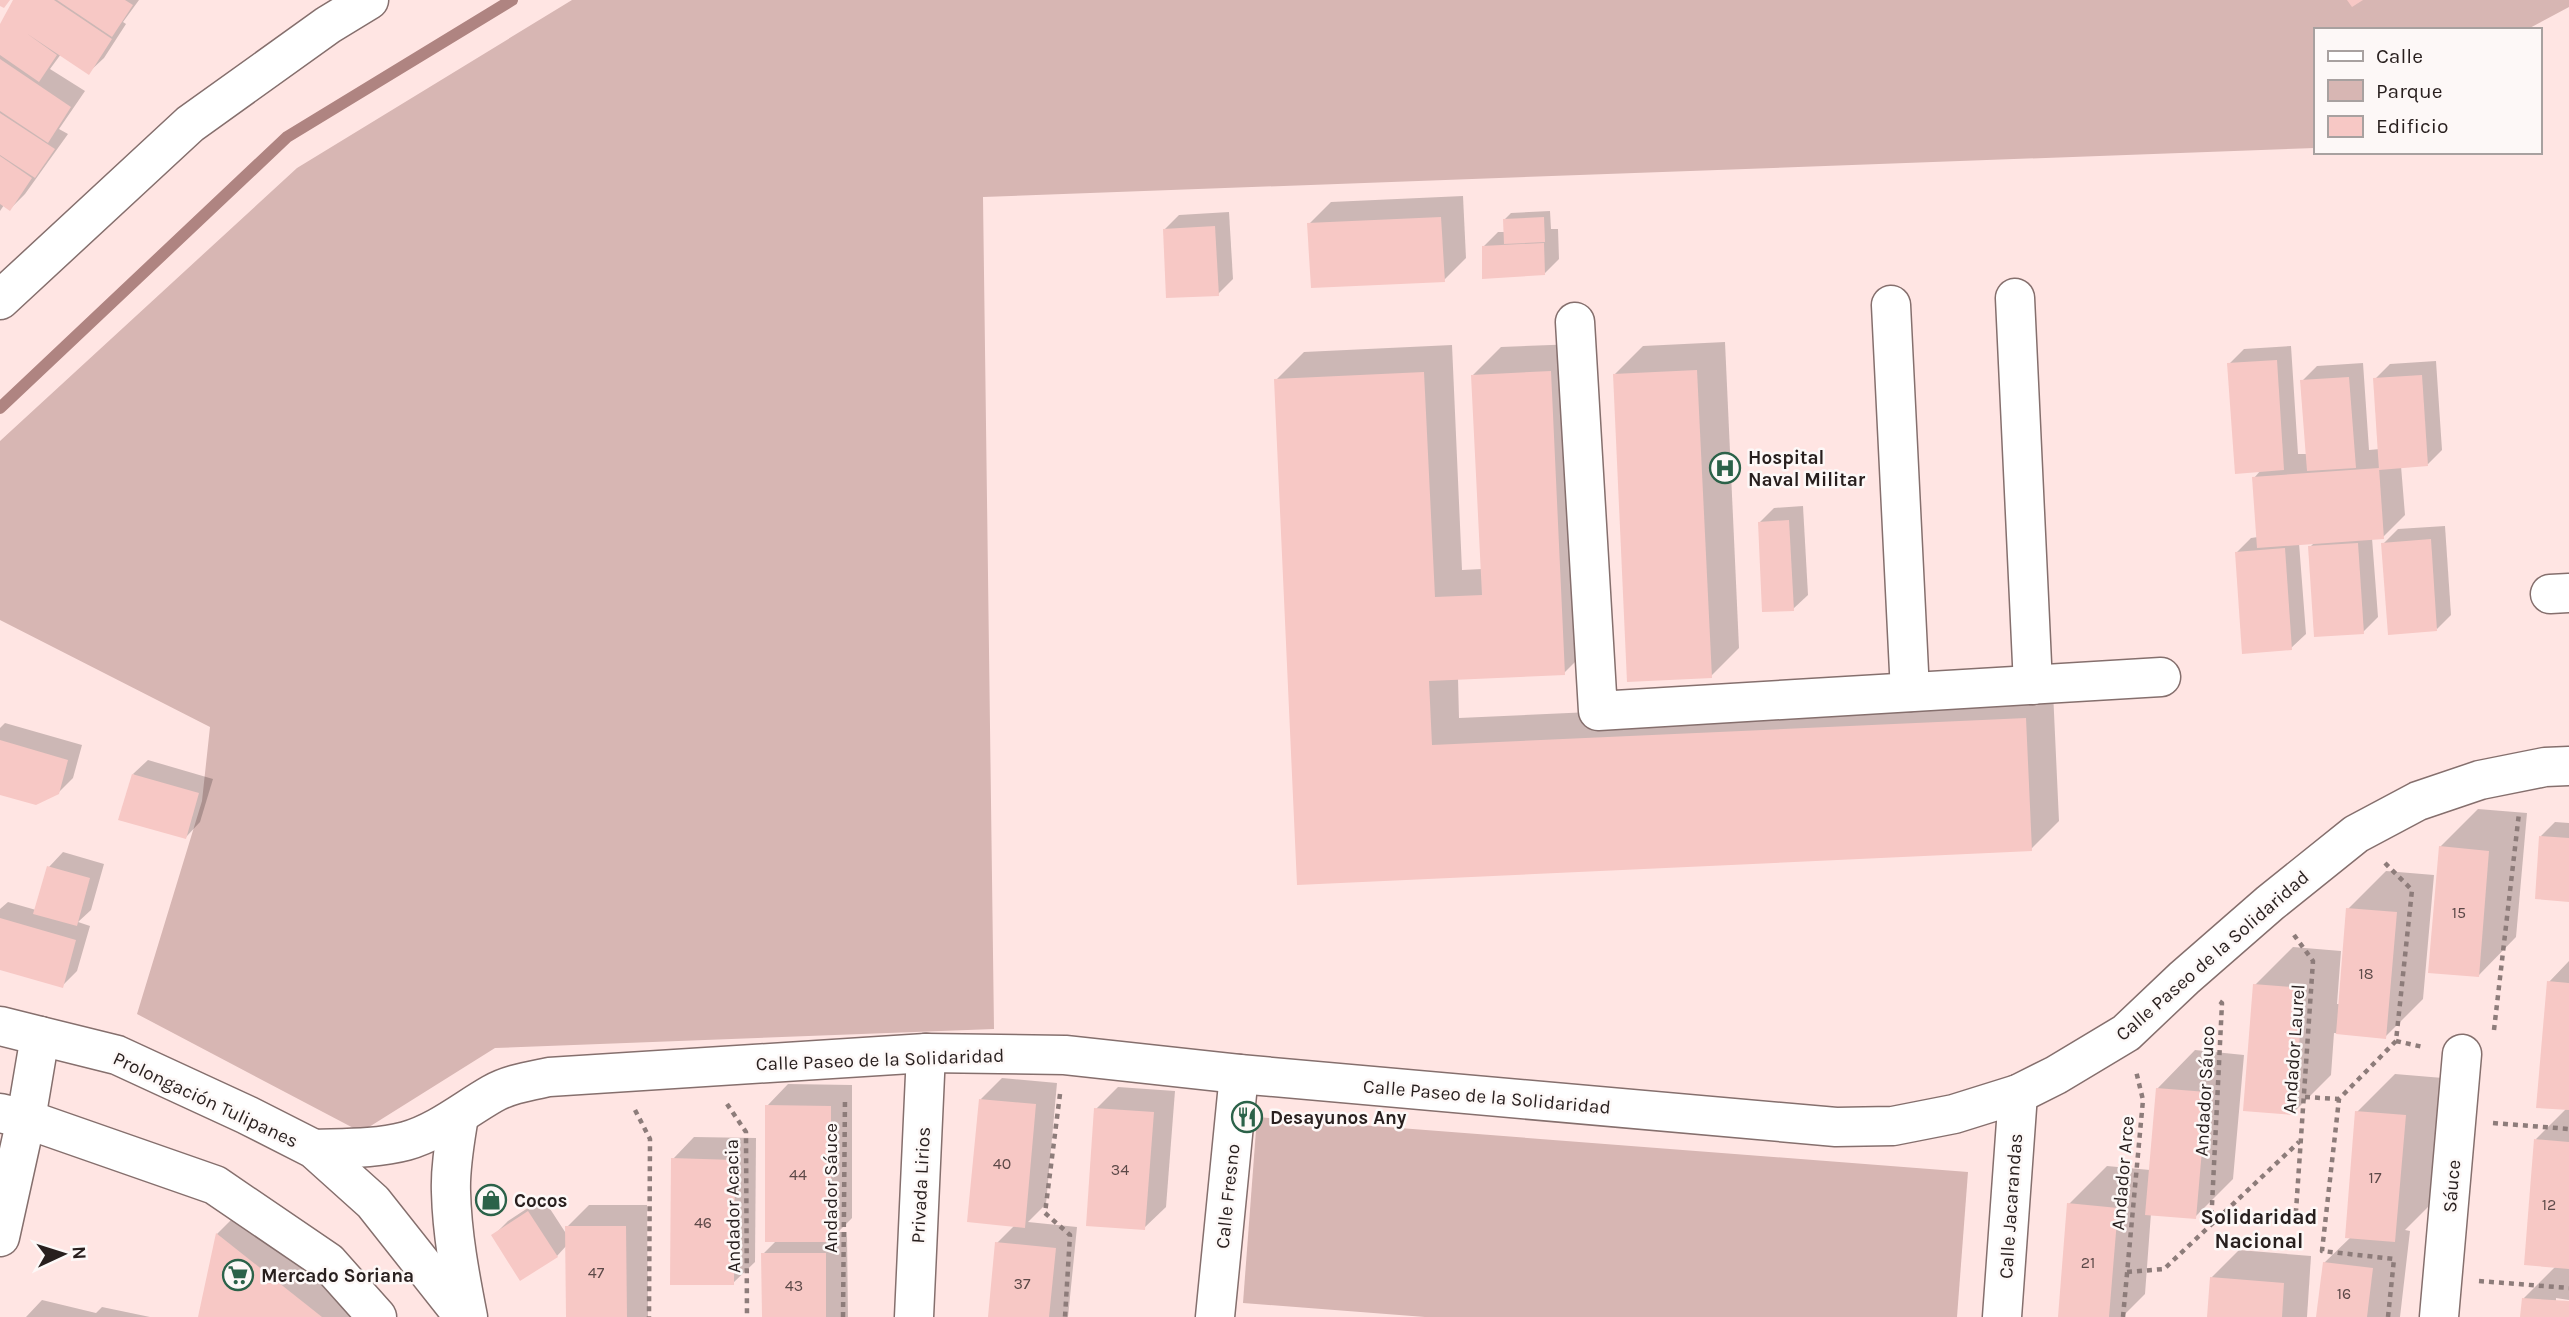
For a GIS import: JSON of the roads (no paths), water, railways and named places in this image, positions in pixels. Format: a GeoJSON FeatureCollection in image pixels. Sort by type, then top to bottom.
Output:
{"type":"FeatureCollection","features":[{"type":"Feature","properties":{"kind":"street"},"geometry":{"type":"LineString","coordinates":[[0,300],[190,124],[328,25],[369,0]]}},
{"type":"Feature","properties":{"kind":"street"},"geometry":{"type":"LineString","coordinates":[[2015,298],[2033,685]]}},
{"type":"Feature","properties":{"kind":"street"},"geometry":{"type":"LineString","coordinates":[[1891,305],[1910,692]]}},
{"type":"Feature","properties":{"kind":"street"},"geometry":{"type":"LineString","coordinates":[[1575,322],[1598,711],[2161,677]]}},
{"type":"Feature","properties":{"kind":"street","name":"Calle Paseo de la Solidaridad"},"geometry":{"type":"LineString","coordinates":[[314,1149],[370,1147],[408,1140],[459,1116],[493,1093],[549,1077],[926,1053],[1065,1055],[1239,1074],[1836,1127],[1893,1126],[1954,1114],[2018,1094],[2056,1075],[2126,1033],[2270,903],[2356,834],[2418,801],[2480,779],[2545,767],[2569,766]]}},
{"type":"Feature","properties":{"kind":"street","name":"Prolongación Tulipanes"},"geometry":{"type":"LineString","coordinates":[[0,1026],[117,1055],[314,1149],[373,1202],[466,1317]]}},
{"type":"Feature","properties":{"kind":"street"},"geometry":{"type":"LineString","coordinates":[[0,1237],[13,1116],[40,1036]]}},
{"type":"Feature","properties":{"kind":"street","name":"Privada Lirios"},"geometry":{"type":"LineString","coordinates":[[914,1317],[926,1053]]}},
{"type":"Feature","properties":{"kind":"street","name":"Sáuce"},"geometry":{"type":"LineString","coordinates":[[2439,1317],[2462,1055]]}},
{"type":"Feature","properties":{"kind":"street","name":"Calle Fresno"},"geometry":{"type":"LineString","coordinates":[[1215,1317],[1239,1074]]}},
{"type":"Feature","properties":{"kind":"street","name":"Calle Jacarandas"},"geometry":{"type":"LineString","coordinates":[[2002,1317],[2018,1094]]}},
{"type":"Feature","properties":{"kind":"street"},"geometry":{"type":"LineString","coordinates":[[13,1116],[215,1185],[328,1262],[377,1317]]}},
{"type":"Feature","properties":{"kind":"street","name":"Prolongación Tulipanes"},"geometry":{"type":"LineString","coordinates":[[459,1116],[451,1192],[456,1253],[466,1317]]}},
{"type":"Feature","properties":{"kind":"waterway"},"geometry":{"type":"LineString","coordinates":[[0,408],[287,137],[512,0]]}},
{"type":"Feature","properties":{"kind":"place","name":"Hospital Naval Militar"},"geometry":{"type":"Point","coordinates":[1725,468]}},
{"type":"Feature","properties":{"kind":"place","name":"Desayunos Any"},"geometry":{"type":"Point","coordinates":[1247,1117]}},
{"type":"Feature","properties":{"kind":"place","name":"Cocos"},"geometry":{"type":"Point","coordinates":[491,1200]}},
{"type":"Feature","properties":{"kind":"place","name":"Mercado Soriana"},"geometry":{"type":"Point","coordinates":[238,1275]}},
{"type":"Feature","properties":{"kind":"district","name":"Solidaridad Nacional"},"geometry":{"type":"Point","coordinates":[2259,1229]}}]}
